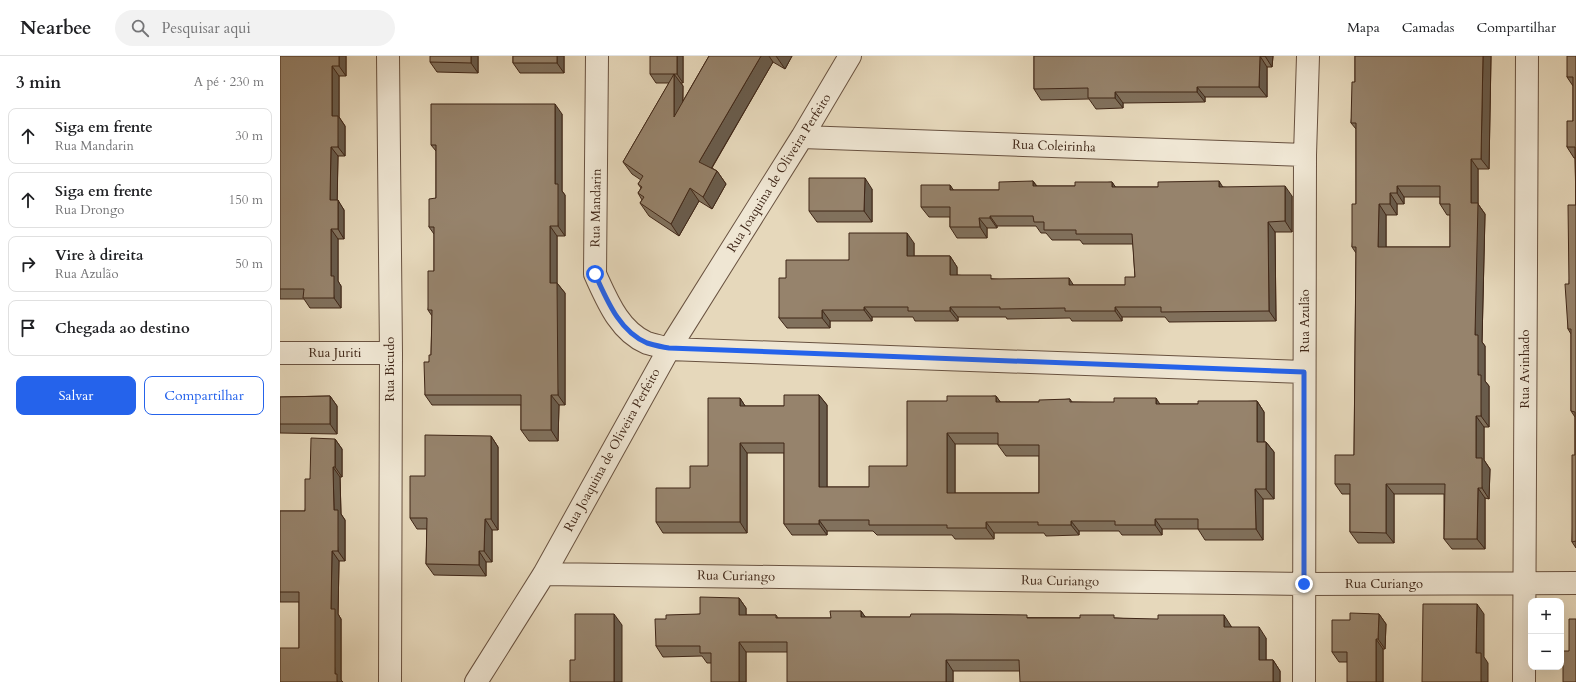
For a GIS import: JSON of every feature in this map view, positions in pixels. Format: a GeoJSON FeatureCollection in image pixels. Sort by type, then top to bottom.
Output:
{"type":"FeatureCollection","features":[{"type":"Feature","properties":{"kind":"street","name":"Rua Bicudo"},"geometry":{"type":"LineString","coordinates":[[388,56],[390,682]]}},
{"type":"Feature","properties":{"kind":"street","name":"Rua Mandarin"},"geometry":{"type":"LineString","coordinates":[[597,56],[595,274],[609,306],[627,330],[646,342],[669,348],[1304,372]]}},
{"type":"Feature","properties":{"kind":"street","name":"Rua Joaquina de Oliveira Perfeito"},"geometry":{"type":"LineString","coordinates":[[476,682],[544,574],[669,348],[802,137],[850,56]]}},
{"type":"Feature","properties":{"kind":"street","name":"Rua Azulão"},"geometry":{"type":"LineString","coordinates":[[1304,682],[1305,155],[1308,56]]}},
{"type":"Feature","properties":{"kind":"street","name":"Rua Avinhado"},"geometry":{"type":"LineString","coordinates":[[1524,682],[1527,56]]}},
{"type":"Feature","properties":{"kind":"street","name":"Rua Coleirinha"},"geometry":{"type":"LineString","coordinates":[[802,137],[1305,155]]}},
{"type":"Feature","properties":{"kind":"street","name":"Rua Juriti"},"geometry":{"type":"LineString","coordinates":[[280,353],[390,353]]}},
{"type":"Feature","properties":{"kind":"street","name":"Rua Curiango"},"geometry":{"type":"LineString","coordinates":[[544,574],[1304,584],[1576,583]]}},
{"type":"Feature","properties":{"kind":"building"},"geometry":{"type":"Polygon","coordinates":[[[280,56],[339,56],[339,66],[332,66],[332,116],[338,116],[338,147],[331,147],[330,200],[338,200],[338,229],[331,229],[331,276],[334,276],[334,298],[303,298],[304,289],[280,289],[280,56]]]}},
{"type":"Feature","properties":{"kind":"building"},"geometry":{"type":"Polygon","coordinates":[[[430,56],[471,56],[471,63],[430,62],[430,56]]]}},
{"type":"Feature","properties":{"kind":"building"},"geometry":{"type":"Polygon","coordinates":[[[513,56],[557,56],[557,63],[513,63],[513,56]]]}},
{"type":"Feature","properties":{"kind":"building"},"geometry":{"type":"Polygon","coordinates":[[[650,56],[677,56],[677,74],[650,74],[650,56]]]}},
{"type":"Feature","properties":{"kind":"building"},"geometry":{"type":"Polygon","coordinates":[[[709,56],[761,56],[699,162],[717,171],[703,197],[690,188],[671,224],[640,203],[644,197],[638,193],[642,187],[638,184],[643,176],[623,162],[674,74],[674,117],[709,56]]]}},
{"type":"Feature","properties":{"kind":"building"},"geometry":{"type":"Polygon","coordinates":[[[1034,56],[1260,56],[1259,87],[1197,87],[1197,92],[1115,92],[1115,98],[1088,98],[1088,88],[1034,89],[1034,56]]]}},
{"type":"Feature","properties":{"kind":"building"},"geometry":{"type":"Polygon","coordinates":[[[1355,56],[1483,56],[1481,159],[1471,159],[1471,203],[1478,203],[1475,335],[1478,335],[1478,375],[1481,375],[1481,416],[1476,416],[1476,458],[1482,458],[1482,488],[1478,488],[1477,539],[1444,539],[1445,484],[1386,484],[1386,533],[1350,532],[1350,484],[1335,484],[1335,455],[1354,455],[1356,247],[1352,247],[1352,204],[1356,204],[1356,123],[1351,123],[1352,82],[1355,82],[1355,56]],[[1397,186],[1397,193],[1390,193],[1390,204],[1379,204],[1378,247],[1450,247],[1450,204],[1440,204],[1440,186],[1397,186]]]}},
{"type":"Feature","properties":{"kind":"building"},"geometry":{"type":"Polygon","coordinates":[[[1567,56],[1576,56],[1576,205],[1575,147],[1567,147],[1567,121],[1573,121],[1573,77],[1567,77],[1567,56]]]}},
{"type":"Feature","properties":{"kind":"building"},"geometry":{"type":"Polygon","coordinates":[[[431,104],[555,104],[555,184],[558,184],[558,226],[550,226],[550,283],[557,283],[558,395],[551,395],[551,430],[521,430],[521,395],[425,395],[424,362],[429,362],[429,355],[431,355],[432,310],[428,310],[428,271],[434,271],[434,227],[429,227],[429,199],[436,198],[436,145],[431,145],[431,104]]]}},
{"type":"Feature","properties":{"kind":"building"},"geometry":{"type":"Polygon","coordinates":[[[809,178],[865,178],[864,211],[809,211],[809,178]]]}},
{"type":"Feature","properties":{"kind":"building"},"geometry":{"type":"Polygon","coordinates":[[[1033,181],[1033,186],[1075,186],[1075,182],[1112,182],[1112,187],[1158,187],[1158,182],[1219,181],[1219,187],[1285,186],[1285,221],[1268,222],[1269,311],[1161,312],[1161,307],[1115,307],[1115,311],[1065,311],[1065,308],[1000,309],[1000,307],[950,307],[950,311],[908,311],[908,307],[864,307],[864,310],[822,310],[822,318],[779,318],[779,278],[786,278],[786,260],[849,260],[849,233],[907,233],[907,256],[950,256],[950,275],[991,275],[991,279],[1069,278],[1069,285],[1125,285],[1125,277],[1135,277],[1132,234],[1076,234],[1076,230],[1044,230],[1044,222],[1034,222],[1033,216],[990,216],[990,218],[979,218],[980,227],[950,227],[950,207],[921,207],[921,185],[950,185],[950,190],[999,190],[999,182],[1033,181]]]}},
{"type":"Feature","properties":{"kind":"building"},"geometry":{"type":"Polygon","coordinates":[[[1568,205],[1576,205],[1576,541],[1572,542],[1572,455],[1575,455],[1575,412],[1571,411],[1571,329],[1568,329],[1565,284],[1569,284],[1568,205]]]}},
{"type":"Feature","properties":{"kind":"building"},"geometry":{"type":"Polygon","coordinates":[[[784,395],[819,395],[819,487],[869,487],[869,466],[907,466],[907,401],[947,401],[947,396],[996,396],[996,402],[1039,402],[1039,400],[1070,399],[1070,402],[1114,402],[1114,398],[1156,398],[1156,404],[1198,404],[1198,401],[1257,401],[1257,442],[1266,442],[1266,489],[1255,489],[1256,529],[1198,529],[1198,519],[1155,519],[1155,525],[1115,525],[1115,521],[1071,521],[1071,525],[1038,525],[1038,522],[986,522],[986,528],[947,528],[947,525],[869,525],[869,520],[819,520],[819,524],[784,524],[784,443],[740,443],[740,522],[656,522],[656,488],[690,488],[690,466],[708,466],[708,398],[740,398],[740,406],[784,406],[784,395]],[[947,433],[947,493],[1039,493],[1039,445],[998,445],[998,433],[947,433]]]}},
{"type":"Feature","properties":{"kind":"building"},"geometry":{"type":"Polygon","coordinates":[[[330,396],[330,424],[280,424],[280,397],[330,396]]]}},
{"type":"Feature","properties":{"kind":"building"},"geometry":{"type":"Polygon","coordinates":[[[425,435],[491,436],[491,519],[485,519],[484,551],[479,551],[479,565],[426,564],[427,518],[410,518],[410,476],[425,476],[425,435]]]}},
{"type":"Feature","properties":{"kind":"building"},"geometry":{"type":"Polygon","coordinates":[[[311,438],[335,439],[335,467],[333,467],[334,510],[338,510],[338,551],[332,551],[331,609],[335,609],[335,674],[337,674],[337,682],[280,682],[280,648],[299,648],[299,592],[280,592],[280,511],[305,511],[305,479],[310,479],[311,438]]]}},
{"type":"Feature","properties":{"kind":"building"},"geometry":{"type":"Polygon","coordinates":[[[700,597],[739,598],[739,615],[776,615],[776,618],[831,618],[830,611],[861,611],[861,617],[910,617],[911,614],[950,614],[1027,615],[1027,618],[1080,618],[1080,615],[1114,615],[1114,618],[1158,619],[1158,615],[1224,615],[1224,627],[1259,627],[1259,660],[1273,660],[1273,682],[1020,682],[1019,660],[946,660],[946,682],[787,682],[787,642],[739,642],[739,682],[711,682],[711,653],[700,653],[700,646],[656,646],[655,619],[666,619],[666,615],[700,614],[700,597]]]}},
{"type":"Feature","properties":{"kind":"building"},"geometry":{"type":"Polygon","coordinates":[[[1423,604],[1477,604],[1476,653],[1481,653],[1481,682],[1422,682],[1423,604]]]}},
{"type":"Feature","properties":{"kind":"building"},"geometry":{"type":"Polygon","coordinates":[[[1350,613],[1379,614],[1378,639],[1376,639],[1376,682],[1347,682],[1347,652],[1332,652],[1332,620],[1350,620],[1350,613]]]}},
{"type":"Feature","properties":{"kind":"building"},"geometry":{"type":"Polygon","coordinates":[[[575,614],[614,614],[614,682],[570,682],[570,660],[575,660],[575,614]]]}},
{"type":"Feature","properties":{"kind":"building"},"geometry":{"type":"Polygon","coordinates":[[[1569,619],[1576,619],[1576,682],[1563,682],[1564,651],[1569,651],[1569,619]]]}},
{"type":"Feature","properties":{"kind":"route"},"geometry":{"type":"LineString","coordinates":[[595,274],[609,306],[627,330],[646,342],[669,348],[1304,372],[1304,584]]}}]}
